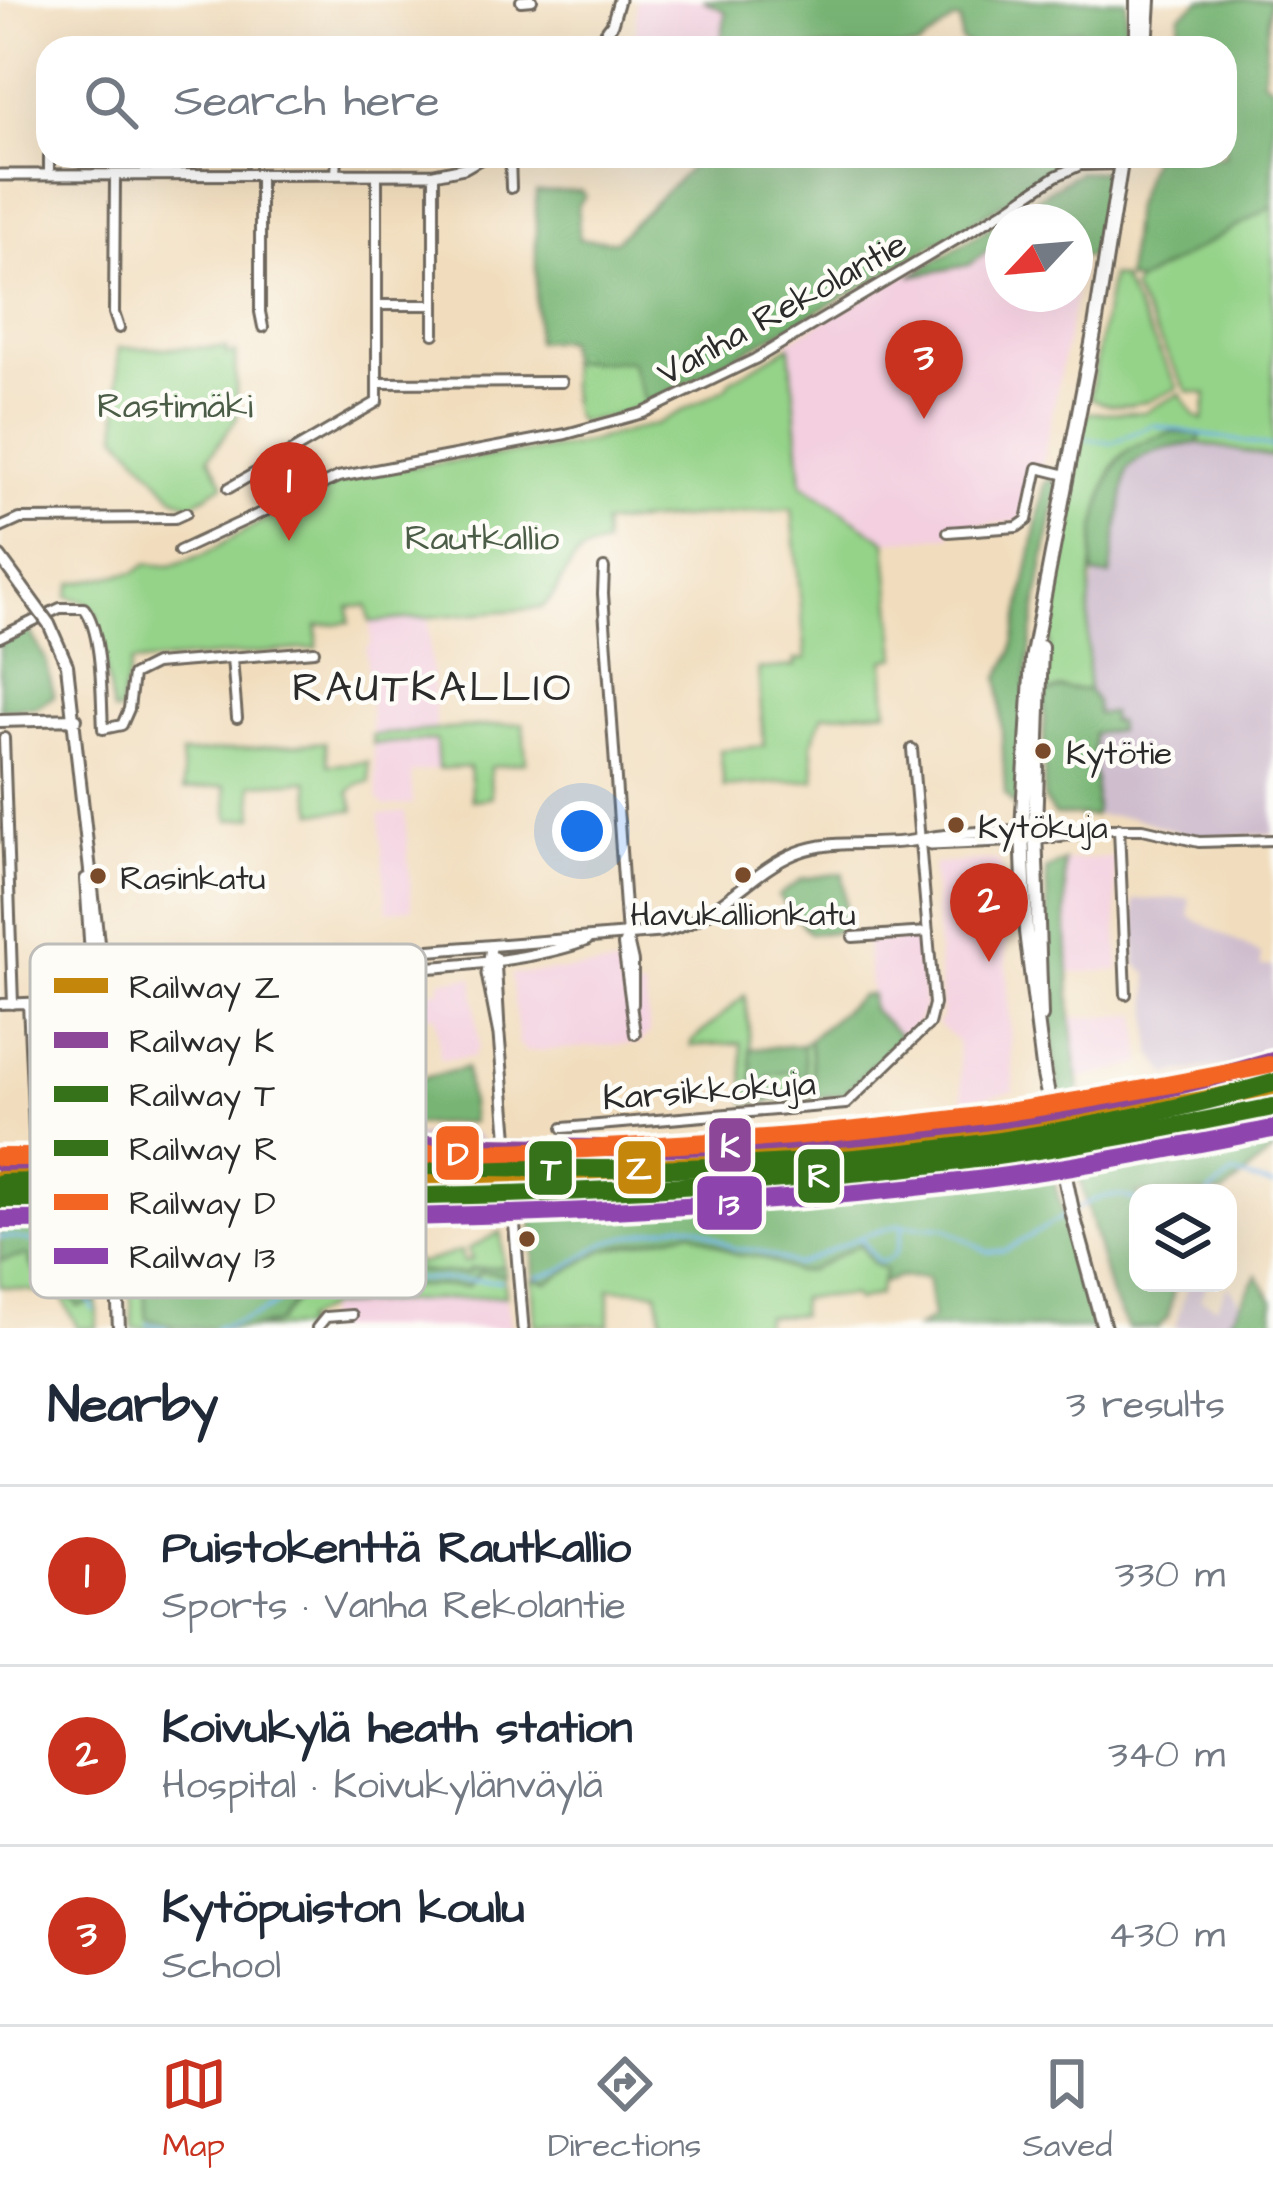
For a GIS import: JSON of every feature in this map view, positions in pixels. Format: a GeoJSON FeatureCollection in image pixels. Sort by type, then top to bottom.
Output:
{"type":"FeatureCollection","features":[{"type":"Feature","properties":{"kind":"main road"},"geometry":{"type":"LineString","coordinates":[[1137,0],[1137,36]]}},
{"type":"Feature","properties":{"kind":"main road"},"geometry":{"type":"LineString","coordinates":[[1147,36],[1149,0]]}},
{"type":"Feature","properties":{"kind":"main road"},"geometry":{"type":"LineString","coordinates":[[1104,1328],[1060,1162],[1044,1075],[1028,834],[1032,659],[1094,333],[1120,168]]}},
{"type":"Feature","properties":{"kind":"main road"},"geometry":{"type":"LineString","coordinates":[[0,557],[49,624],[67,665],[96,944]]}},
{"type":"Feature","properties":{"kind":"main road"},"geometry":{"type":"LineString","coordinates":[[0,722],[76,719]]}},
{"type":"Feature","properties":{"kind":"main road"},"geometry":{"type":"LineString","coordinates":[[117,1298],[119,1328]]}},
{"type":"Feature","properties":{"kind":"main road"},"geometry":{"type":"LineString","coordinates":[[1098,1301],[1114,1328]]}},
{"type":"Feature","properties":{"kind":"street"},"geometry":{"type":"LineString","coordinates":[[521,1],[532,0]]}},
{"type":"Feature","properties":{"kind":"street"},"geometry":{"type":"LineString","coordinates":[[603,36],[619,0]]}},
{"type":"Feature","properties":{"kind":"street"},"geometry":{"type":"LineString","coordinates":[[49,168],[49,175]]}},
{"type":"Feature","properties":{"kind":"street"},"geometry":{"type":"LineString","coordinates":[[336,168],[336,174]]}},
{"type":"Feature","properties":{"kind":"street"},"geometry":{"type":"LineString","coordinates":[[0,175],[377,175],[464,168]]}},
{"type":"Feature","properties":{"kind":"street"},"geometry":{"type":"LineString","coordinates":[[511,168],[512,188]]}},
{"type":"Feature","properties":{"kind":"street","name":"Vanha Rekolantie"},"geometry":{"type":"LineString","coordinates":[[178,551],[338,477],[566,434],[643,413],[755,359],[1073,168]]}},
{"type":"Feature","properties":{"kind":"street"},"geometry":{"type":"LineString","coordinates":[[260,174],[263,327]]}},
{"type":"Feature","properties":{"kind":"street"},"geometry":{"type":"LineString","coordinates":[[434,174],[434,334]]}},
{"type":"Feature","properties":{"kind":"street"},"geometry":{"type":"LineString","coordinates":[[229,488],[374,405],[379,383],[377,175]]}},
{"type":"Feature","properties":{"kind":"street"},"geometry":{"type":"LineString","coordinates":[[115,176],[115,313],[119,328]]}},
{"type":"Feature","properties":{"kind":"street"},"geometry":{"type":"LineString","coordinates":[[379,305],[434,305]]}},
{"type":"Feature","properties":{"kind":"street"},"geometry":{"type":"LineString","coordinates":[[379,383],[562,382]]}},
{"type":"Feature","properties":{"kind":"street"},"geometry":{"type":"LineString","coordinates":[[949,532],[1023,524],[1038,468],[1066,475]]}},
{"type":"Feature","properties":{"kind":"street"},"geometry":{"type":"LineString","coordinates":[[0,528],[20,519],[175,518],[186,513]]}},
{"type":"Feature","properties":{"kind":"street"},"geometry":{"type":"LineString","coordinates":[[604,568],[602,594],[627,936],[623,945],[635,1034]]}},
{"type":"Feature","properties":{"kind":"street"},"geometry":{"type":"LineString","coordinates":[[0,637],[60,608],[84,608],[92,617],[103,729],[111,730],[122,725],[129,710],[133,675],[140,669],[314,651]]}},
{"type":"Feature","properties":{"kind":"street"},"geometry":{"type":"LineString","coordinates":[[232,658],[237,718]]}},
{"type":"Feature","properties":{"kind":"street"},"geometry":{"type":"LineString","coordinates":[[4,738],[13,1004]]}},
{"type":"Feature","properties":{"kind":"street"},"geometry":{"type":"LineString","coordinates":[[912,749],[919,840]]}},
{"type":"Feature","properties":{"kind":"street"},"geometry":{"type":"LineString","coordinates":[[1119,828],[1126,994]]}},
{"type":"Feature","properties":{"kind":"street"},"geometry":{"type":"LineString","coordinates":[[426,952],[627,936],[688,926],[719,909],[772,866],[818,845],[919,840],[932,844],[1119,828],[1199,842],[1273,840]]}},
{"type":"Feature","properties":{"kind":"street","name":"Karsikkokuja"},"geometry":{"type":"LineString","coordinates":[[563,1128],[846,1104],[932,1019],[919,840]]}},
{"type":"Feature","properties":{"kind":"street"},"geometry":{"type":"LineString","coordinates":[[853,937],[928,932]]}},
{"type":"Feature","properties":{"kind":"street"},"geometry":{"type":"LineString","coordinates":[[426,966],[536,954],[590,939]]}},
{"type":"Feature","properties":{"kind":"street"},"geometry":{"type":"LineString","coordinates":[[490,947],[523,1328]]}},
{"type":"Feature","properties":{"kind":"street"},"geometry":{"type":"LineString","coordinates":[[0,1004],[28,1003],[30,1046]]}},
{"type":"Feature","properties":{"kind":"street"},"geometry":{"type":"LineString","coordinates":[[317,1328],[326,1317],[352,1315]]}},
{"type":"Feature","properties":{"kind":"shaded area"},"geometry":{"type":"Polygon","coordinates":[[[636,0],[703,0],[726,12],[722,36],[636,36],[636,0]]]}},
{"type":"Feature","properties":{"kind":"shaded area"},"geometry":{"type":"Polygon","coordinates":[[[985,231],[985,312],[1072,312],[1042,465],[1032,465],[1021,521],[951,527],[951,536],[886,541],[802,485],[788,341],[985,231]]]}},
{"type":"Feature","properties":{"kind":"shaded area"},"geometry":{"type":"Polygon","coordinates":[[[1121,427],[1273,457],[1273,834],[1199,838],[1131,817],[1093,816],[1086,624],[1121,427]]]}},
{"type":"Feature","properties":{"kind":"shaded area"},"geometry":{"type":"Polygon","coordinates":[[[428,618],[436,730],[372,735],[366,650],[371,642],[370,622],[428,618]]]}},
{"type":"Feature","properties":{"kind":"shaded area"},"geometry":{"type":"Polygon","coordinates":[[[436,739],[438,769],[411,773],[413,804],[385,806],[378,799],[373,744],[436,739]]]}},
{"type":"Feature","properties":{"kind":"shaded area"},"geometry":{"type":"Polygon","coordinates":[[[405,812],[412,909],[387,911],[379,814],[405,812]]]}},
{"type":"Feature","properties":{"kind":"shaded area"},"geometry":{"type":"Polygon","coordinates":[[[1114,857],[1119,970],[1070,973],[1064,861],[1114,857]]]}},
{"type":"Feature","properties":{"kind":"shaded area"},"geometry":{"type":"Polygon","coordinates":[[[994,860],[1001,864],[1014,1091],[963,1101],[957,1041],[937,1024],[942,1018],[933,870],[934,864],[994,860]]]}},
{"type":"Feature","properties":{"kind":"shaded area"},"geometry":{"type":"Polygon","coordinates":[[[1189,898],[1190,917],[1261,954],[1261,966],[1273,966],[1273,1097],[960,1154],[788,1173],[635,1185],[426,1186],[426,1135],[474,1133],[483,1142],[666,1141],[840,1129],[1004,1111],[1185,1079],[1228,1065],[1168,1075],[1152,1054],[1148,973],[1136,964],[1134,900],[1189,898]]]}},
{"type":"Feature","properties":{"kind":"shaded area"},"geometry":{"type":"Polygon","coordinates":[[[916,938],[925,1007],[901,1037],[872,1009],[866,942],[916,938]]]}},
{"type":"Feature","properties":{"kind":"shaded area"},"geometry":{"type":"Polygon","coordinates":[[[619,966],[621,990],[645,989],[650,1033],[640,1043],[524,1052],[519,1046],[511,974],[619,966]]]}},
{"type":"Feature","properties":{"kind":"shaded area"},"geometry":{"type":"Polygon","coordinates":[[[473,977],[479,1049],[474,1057],[440,1059],[436,1015],[426,1016],[426,991],[440,990],[440,980],[473,977]]]}},
{"type":"Feature","properties":{"kind":"shaded area"},"geometry":{"type":"Polygon","coordinates":[[[1139,1015],[1142,1064],[1075,1080],[1071,1018],[1139,1015]]]}},
{"type":"Feature","properties":{"kind":"shaded area"},"geometry":{"type":"Polygon","coordinates":[[[0,1158],[30,1158],[30,1188],[0,1188],[0,1158]]]}},
{"type":"Feature","properties":{"kind":"shaded area"},"geometry":{"type":"Polygon","coordinates":[[[1185,1292],[1203,1292],[1200,1299],[1217,1306],[1224,1292],[1234,1292],[1240,1301],[1226,1328],[1175,1328],[1185,1292]]]}},
{"type":"Feature","properties":{"kind":"shaded area"},"geometry":{"type":"Polygon","coordinates":[[[505,1296],[511,1328],[325,1328],[330,1306],[505,1296]]]}},
{"type":"Feature","properties":{"kind":"green space"},"geometry":{"type":"Polygon","coordinates":[[[703,0],[1126,0],[1126,36],[1083,36],[1079,29],[1054,36],[961,36],[960,21],[953,20],[932,36],[722,36],[726,12],[703,0]]]}},
{"type":"Feature","properties":{"kind":"green space"},"geometry":{"type":"Polygon","coordinates":[[[1201,0],[1270,0],[1263,80],[1273,86],[1273,206],[1138,282],[1126,279],[1133,208],[1148,168],[1237,168],[1237,36],[1177,36],[1180,15],[1201,0]]]}},
{"type":"Feature","properties":{"kind":"green space"},"geometry":{"type":"Polygon","coordinates":[[[690,168],[1063,168],[1002,204],[985,204],[985,214],[646,405],[631,361],[568,362],[566,340],[536,342],[536,192],[581,191],[585,196],[578,205],[579,239],[615,241],[690,168]]]}},
{"type":"Feature","properties":{"kind":"green space"},"geometry":{"type":"Polygon","coordinates":[[[1104,171],[1110,179],[1099,257],[1093,257],[1093,204],[1027,204],[1079,172],[1104,171]]]}},
{"type":"Feature","properties":{"kind":"green space"},"geometry":{"type":"Polygon","coordinates":[[[1273,206],[1273,457],[1198,443],[1200,435],[1126,452],[1113,467],[1097,526],[1088,690],[1060,688],[1044,694],[1050,648],[1047,617],[1087,413],[1144,412],[1180,394],[1203,420],[1207,394],[1187,391],[1132,289],[1273,206]]]}},
{"type":"Feature","properties":{"kind":"green space"},"geometry":{"type":"Polygon","coordinates":[[[985,230],[985,253],[969,265],[911,276],[985,230]]]}},
{"type":"Feature","properties":{"kind":"green space"},"geometry":{"type":"Polygon","coordinates":[[[1111,276],[1121,278],[1178,388],[1123,405],[1090,397],[1111,276]]]}},
{"type":"Feature","properties":{"kind":"green space","name":"Rautkallio"},"geometry":{"type":"Polygon","coordinates":[[[790,346],[802,484],[886,541],[897,657],[884,660],[887,710],[823,715],[812,743],[815,780],[724,787],[720,750],[764,746],[758,669],[795,666],[795,660],[806,659],[792,509],[603,524],[604,545],[572,562],[541,608],[370,622],[367,606],[349,607],[350,622],[317,626],[317,648],[131,663],[119,712],[113,712],[97,615],[87,602],[68,597],[72,583],[135,572],[147,564],[170,566],[203,555],[309,495],[350,479],[573,446],[656,424],[726,388],[731,380],[790,346]]]}},
{"type":"Feature","properties":{"kind":"green space","name":"Rastimäki"},"geometry":{"type":"Polygon","coordinates":[[[118,348],[226,348],[226,354],[235,353],[237,418],[209,457],[224,484],[191,505],[173,496],[118,434],[118,348]]]}},
{"type":"Feature","properties":{"kind":"green space"},"geometry":{"type":"Polygon","coordinates":[[[631,360],[646,405],[578,422],[572,411],[568,362],[631,360]]]}},
{"type":"Feature","properties":{"kind":"green space"},"geometry":{"type":"Polygon","coordinates":[[[1171,432],[1201,434],[1198,443],[1151,454],[1127,470],[1110,576],[1094,575],[1096,529],[1111,474],[1128,451],[1171,432]]]}},
{"type":"Feature","properties":{"kind":"green space"},"geometry":{"type":"Polygon","coordinates":[[[1049,480],[1054,480],[1057,492],[1031,646],[1018,801],[1013,804],[1005,794],[999,677],[1012,653],[1049,480]]]}},
{"type":"Feature","properties":{"kind":"green space"},"geometry":{"type":"Polygon","coordinates":[[[29,630],[46,660],[54,696],[37,707],[0,709],[0,643],[29,630]]]}},
{"type":"Feature","properties":{"kind":"green space"},"geometry":{"type":"Polygon","coordinates":[[[1060,688],[1088,690],[1097,714],[1111,713],[1111,722],[1117,722],[1117,731],[1093,733],[1093,816],[1054,815],[1044,799],[1044,694],[1060,688]]]}},
{"type":"Feature","properties":{"kind":"green space"},"geometry":{"type":"Polygon","coordinates":[[[523,723],[526,762],[490,767],[491,798],[472,800],[469,767],[438,769],[436,740],[373,744],[372,735],[523,723]]]}},
{"type":"Feature","properties":{"kind":"green space"},"geometry":{"type":"Polygon","coordinates":[[[325,742],[328,765],[368,762],[370,782],[349,792],[355,810],[314,813],[308,781],[252,784],[254,817],[229,820],[225,786],[184,790],[181,754],[325,742]]]}},
{"type":"Feature","properties":{"kind":"green space"},"geometry":{"type":"Polygon","coordinates":[[[1064,861],[1080,1099],[1062,1102],[1053,1060],[1046,870],[1064,861]]]}},
{"type":"Feature","properties":{"kind":"green space"},"geometry":{"type":"Polygon","coordinates":[[[843,873],[847,931],[810,934],[778,896],[802,879],[843,873]]]}},
{"type":"Feature","properties":{"kind":"green space"},"geometry":{"type":"Polygon","coordinates":[[[745,995],[751,1049],[803,1045],[860,996],[871,995],[872,1009],[901,1037],[844,1094],[746,1104],[741,1043],[691,1046],[745,995]]]}},
{"type":"Feature","properties":{"kind":"green space"},"geometry":{"type":"Polygon","coordinates":[[[871,995],[872,1009],[901,1037],[844,1094],[816,1098],[809,1040],[860,996],[871,995]]]}},
{"type":"Feature","properties":{"kind":"green space"},"geometry":{"type":"Polygon","coordinates":[[[803,1045],[809,1099],[800,1099],[796,1071],[769,1075],[770,1102],[754,1103],[750,1049],[803,1045]]]}},
{"type":"Feature","properties":{"kind":"green space"},"geometry":{"type":"Polygon","coordinates":[[[466,1068],[472,1122],[426,1124],[426,1077],[466,1068]]]}},
{"type":"Feature","properties":{"kind":"green space"},"geometry":{"type":"Polygon","coordinates":[[[1273,1111],[1273,1151],[1234,1184],[1129,1184],[1129,1292],[1173,1292],[1168,1317],[1158,1328],[1128,1328],[1111,1296],[1074,1157],[1081,1151],[1170,1130],[1218,1126],[1273,1111]]]}},
{"type":"Feature","properties":{"kind":"green space"},"geometry":{"type":"Polygon","coordinates":[[[1010,1163],[1031,1170],[1049,1164],[1096,1328],[917,1328],[933,1318],[927,1278],[899,1277],[882,1283],[885,1270],[872,1263],[860,1244],[808,1271],[796,1272],[761,1257],[737,1255],[691,1231],[603,1250],[548,1282],[536,1279],[534,1273],[532,1217],[571,1201],[630,1197],[680,1183],[783,1182],[1010,1163]]]}},
{"type":"Feature","properties":{"kind":"green space"},"geometry":{"type":"Polygon","coordinates":[[[0,1197],[30,1199],[30,1291],[0,1286],[0,1197]]]}},
{"type":"Feature","properties":{"kind":"green space"},"geometry":{"type":"Polygon","coordinates":[[[0,1197],[30,1199],[30,1264],[28,1255],[0,1261],[0,1197]]]}},
{"type":"Feature","properties":{"kind":"green space"},"geometry":{"type":"Polygon","coordinates":[[[691,1231],[736,1255],[761,1256],[808,1271],[860,1244],[868,1258],[885,1270],[878,1295],[856,1301],[853,1296],[801,1298],[800,1315],[765,1316],[764,1328],[664,1328],[657,1291],[609,1289],[609,1325],[535,1325],[532,1279],[548,1282],[603,1250],[691,1231]]]}},
{"type":"Feature","properties":{"kind":"green space"},"geometry":{"type":"Polygon","coordinates":[[[501,1232],[505,1296],[330,1306],[303,1320],[304,1328],[133,1328],[131,1298],[426,1298],[426,1262],[461,1251],[463,1262],[472,1260],[468,1249],[501,1232]]]}},
{"type":"Feature","properties":{"kind":"green space"},"geometry":{"type":"Polygon","coordinates":[[[504,1266],[505,1275],[480,1272],[468,1286],[426,1286],[426,1272],[467,1273],[504,1266]]]}},
{"type":"Feature","properties":{"kind":"green space"},"geometry":{"type":"Polygon","coordinates":[[[1257,1275],[1273,1300],[1273,1326],[1226,1328],[1257,1275]]]}},
{"type":"Feature","properties":{"kind":"green space"},"geometry":{"type":"Polygon","coordinates":[[[62,1298],[97,1298],[97,1328],[78,1328],[62,1298]]]}},
{"type":"Feature","properties":{"kind":"green space"},"geometry":{"type":"Polygon","coordinates":[[[95,1298],[95,1301],[78,1306],[72,1299],[95,1298]]]}},
{"type":"Feature","properties":{"kind":"green space"},"geometry":{"type":"Polygon","coordinates":[[[145,1298],[297,1298],[277,1323],[252,1328],[181,1328],[147,1319],[145,1298]]]}},
{"type":"Feature","properties":{"kind":"waterway"},"geometry":{"type":"LineString","coordinates":[[1081,438],[1112,443],[1152,425],[1273,447]]}},
{"type":"Feature","properties":{"kind":"waterway"},"geometry":{"type":"LineString","coordinates":[[1221,1184],[1234,1174],[1273,1186]]}},
{"type":"Feature","properties":{"kind":"waterway"},"geometry":{"type":"LineString","coordinates":[[1075,1210],[1105,1197],[1129,1199]]}},
{"type":"Feature","properties":{"kind":"waterway"},"geometry":{"type":"LineString","coordinates":[[538,1277],[561,1270],[606,1242],[681,1224],[699,1227],[734,1249],[756,1250],[796,1265],[899,1225],[945,1228],[988,1252],[1006,1250],[1066,1215]]}},
{"type":"Feature","properties":{"kind":"waterway"},"geometry":{"type":"LineString","coordinates":[[860,1238],[878,1262],[885,1261],[897,1250],[903,1226]]}},
{"type":"Feature","properties":{"kind":"waterway"},"geometry":{"type":"LineString","coordinates":[[0,1237],[30,1240]]}},
{"type":"Feature","properties":{"kind":"waterway"},"geometry":{"type":"LineString","coordinates":[[426,1279],[501,1281]]}},
{"type":"Feature","properties":{"kind":"waterway"},"geometry":{"type":"LineString","coordinates":[[87,1298],[93,1310]]}},
{"type":"Feature","properties":{"kind":"waterway"},"geometry":{"type":"LineString","coordinates":[[215,1328],[246,1319],[284,1298]]}},
{"type":"Feature","properties":{"kind":"waterway"},"geometry":{"type":"LineString","coordinates":[[147,1324],[167,1328]]}},
{"type":"Feature","properties":{"kind":"rail line","name":"K"},"geometry":{"type":"LineString","coordinates":[[426,1145],[645,1148],[883,1134],[1118,1099],[1273,1061]]}},
{"type":"Feature","properties":{"kind":"rail line","name":"D"},"geometry":{"type":"LineString","coordinates":[[426,1154],[717,1142],[836,1132],[994,1114],[1269,1065]]}},
{"type":"Feature","properties":{"kind":"rail line","name":"T"},"geometry":{"type":"LineString","coordinates":[[426,1166],[645,1169],[883,1155],[1040,1135],[1273,1083]]}},
{"type":"Feature","properties":{"kind":"rail line","name":"Z"},"geometry":{"type":"LineString","coordinates":[[426,1175],[601,1170],[841,1153],[999,1135],[1273,1086]]}},
{"type":"Feature","properties":{"kind":"rail line","name":"R"},"geometry":{"type":"LineString","coordinates":[[426,1196],[721,1184],[841,1174],[999,1156],[1273,1107]]}},
{"type":"Feature","properties":{"kind":"rail line","name":"13"},"geometry":{"type":"LineString","coordinates":[[426,1216],[841,1195],[999,1177],[1273,1129]]}},
{"type":"Feature","properties":{"kind":"rail line","name":"D"},"geometry":{"type":"LineString","coordinates":[[0,1157],[30,1157]]}},
{"type":"Feature","properties":{"kind":"rail line","name":"K"},"geometry":{"type":"LineString","coordinates":[[0,1162],[30,1161]]}},
{"type":"Feature","properties":{"kind":"rail line","name":"Z"},"geometry":{"type":"LineString","coordinates":[[0,1178],[30,1178]]}},
{"type":"Feature","properties":{"kind":"rail line","name":"T"},"geometry":{"type":"LineString","coordinates":[[1,1183],[30,1182]]}},
{"type":"Feature","properties":{"kind":"rail line","name":"R"},"geometry":{"type":"LineString","coordinates":[[0,1199],[30,1199]]}},
{"type":"Feature","properties":{"kind":"rail line","name":"13"},"geometry":{"type":"LineString","coordinates":[[0,1220],[30,1220]]}},
{"type":"Feature","properties":{"kind":"place","name":"Kytöpuiston koulu"},"geometry":{"type":"Point","coordinates":[924,419]}},
{"type":"Feature","properties":{"kind":"place","name":"Puistokenttä Rautkallio"},"geometry":{"type":"Point","coordinates":[289,541]}},
{"type":"Feature","properties":{"kind":"place","name":"Kytötie"},"geometry":{"type":"Point","coordinates":[1043,751]}},
{"type":"Feature","properties":{"kind":"place","name":"Kytökuja"},"geometry":{"type":"Point","coordinates":[956,825]}},
{"type":"Feature","properties":{"kind":"place","name":"Havukallionkatu"},"geometry":{"type":"Point","coordinates":[743,875]}},
{"type":"Feature","properties":{"kind":"place","name":"Rasinkatu"},"geometry":{"type":"Point","coordinates":[98,876]}},
{"type":"Feature","properties":{"kind":"place","name":"Koivukylä heath station"},"geometry":{"type":"Point","coordinates":[989,962]}},
{"type":"Feature","properties":{"kind":"district","name":"RAUTKALLIO"},"geometry":{"type":"Point","coordinates":[433,686]}}]}
